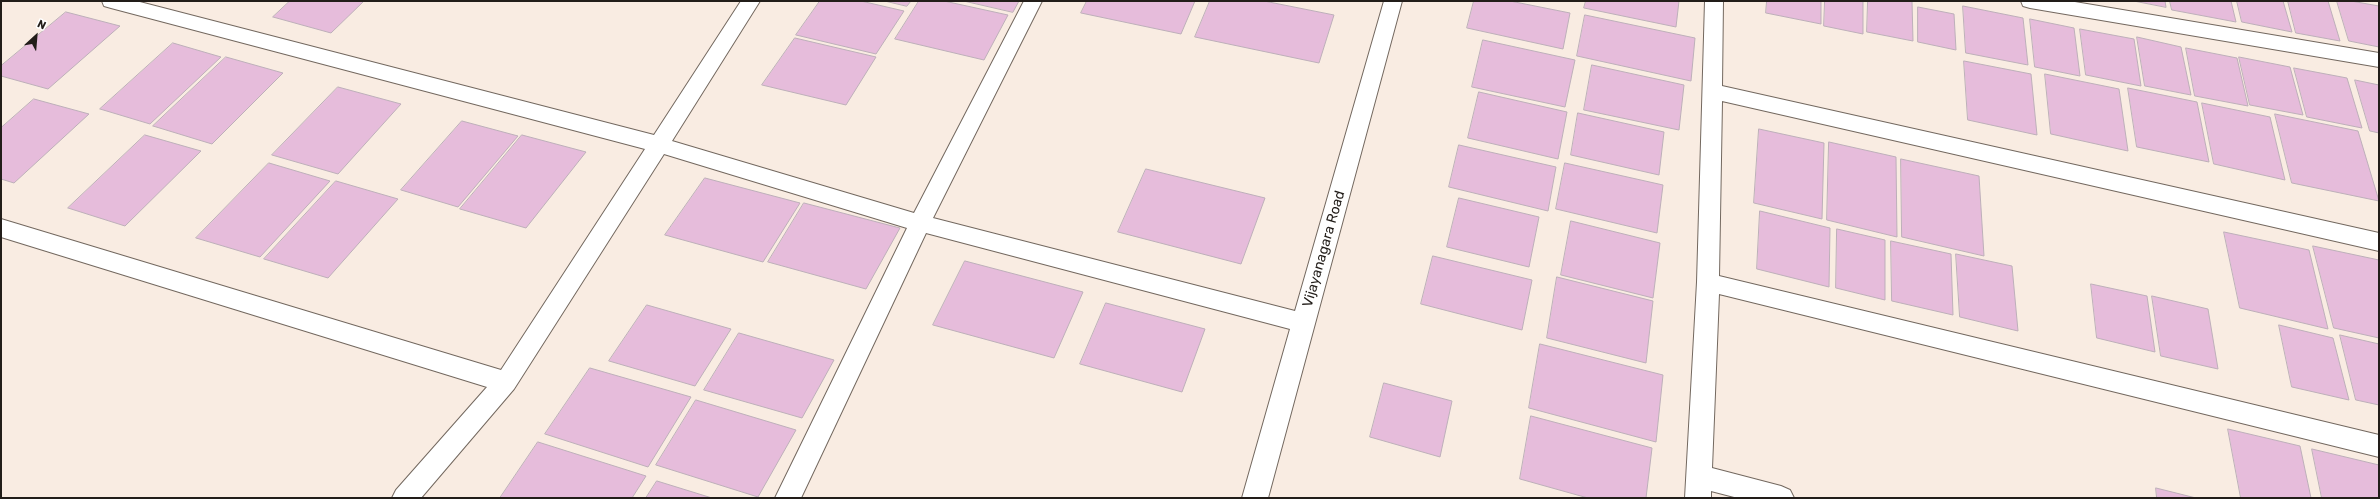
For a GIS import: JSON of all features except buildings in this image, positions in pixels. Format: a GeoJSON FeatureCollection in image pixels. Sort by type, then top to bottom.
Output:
{"type":"FeatureCollection","features":[{"type":"Feature","properties":{"kind":"street"},"geometry":{"type":"LineString","coordinates":[[111,1],[660,146],[920,223],[1303,323]]}},
{"type":"Feature","properties":{"kind":"street"},"geometry":{"type":"LineString","coordinates":[[405,498],[506,382],[660,146],[751,1]]}},
{"type":"Feature","properties":{"kind":"street"},"geometry":{"type":"LineString","coordinates":[[788,498],[920,223],[1033,1]]}},
{"type":"Feature","properties":{"kind":"street","name":"Vijayanagara Road"},"geometry":{"type":"LineString","coordinates":[[1255,498],[1393,1]]}},
{"type":"Feature","properties":{"kind":"street"},"geometry":{"type":"LineString","coordinates":[[1714,1],[1708,282],[1699,487],[1781,498]]}},
{"type":"Feature","properties":{"kind":"street"},"geometry":{"type":"LineString","coordinates":[[2030,1],[2379,60]]}},
{"type":"Feature","properties":{"kind":"street"},"geometry":{"type":"LineString","coordinates":[[1712,91],[2379,242]]}},
{"type":"Feature","properties":{"kind":"street"},"geometry":{"type":"LineString","coordinates":[[1,228],[506,382]]}},
{"type":"Feature","properties":{"kind":"street"},"geometry":{"type":"LineString","coordinates":[[1708,282],[2379,446]]}}]}
